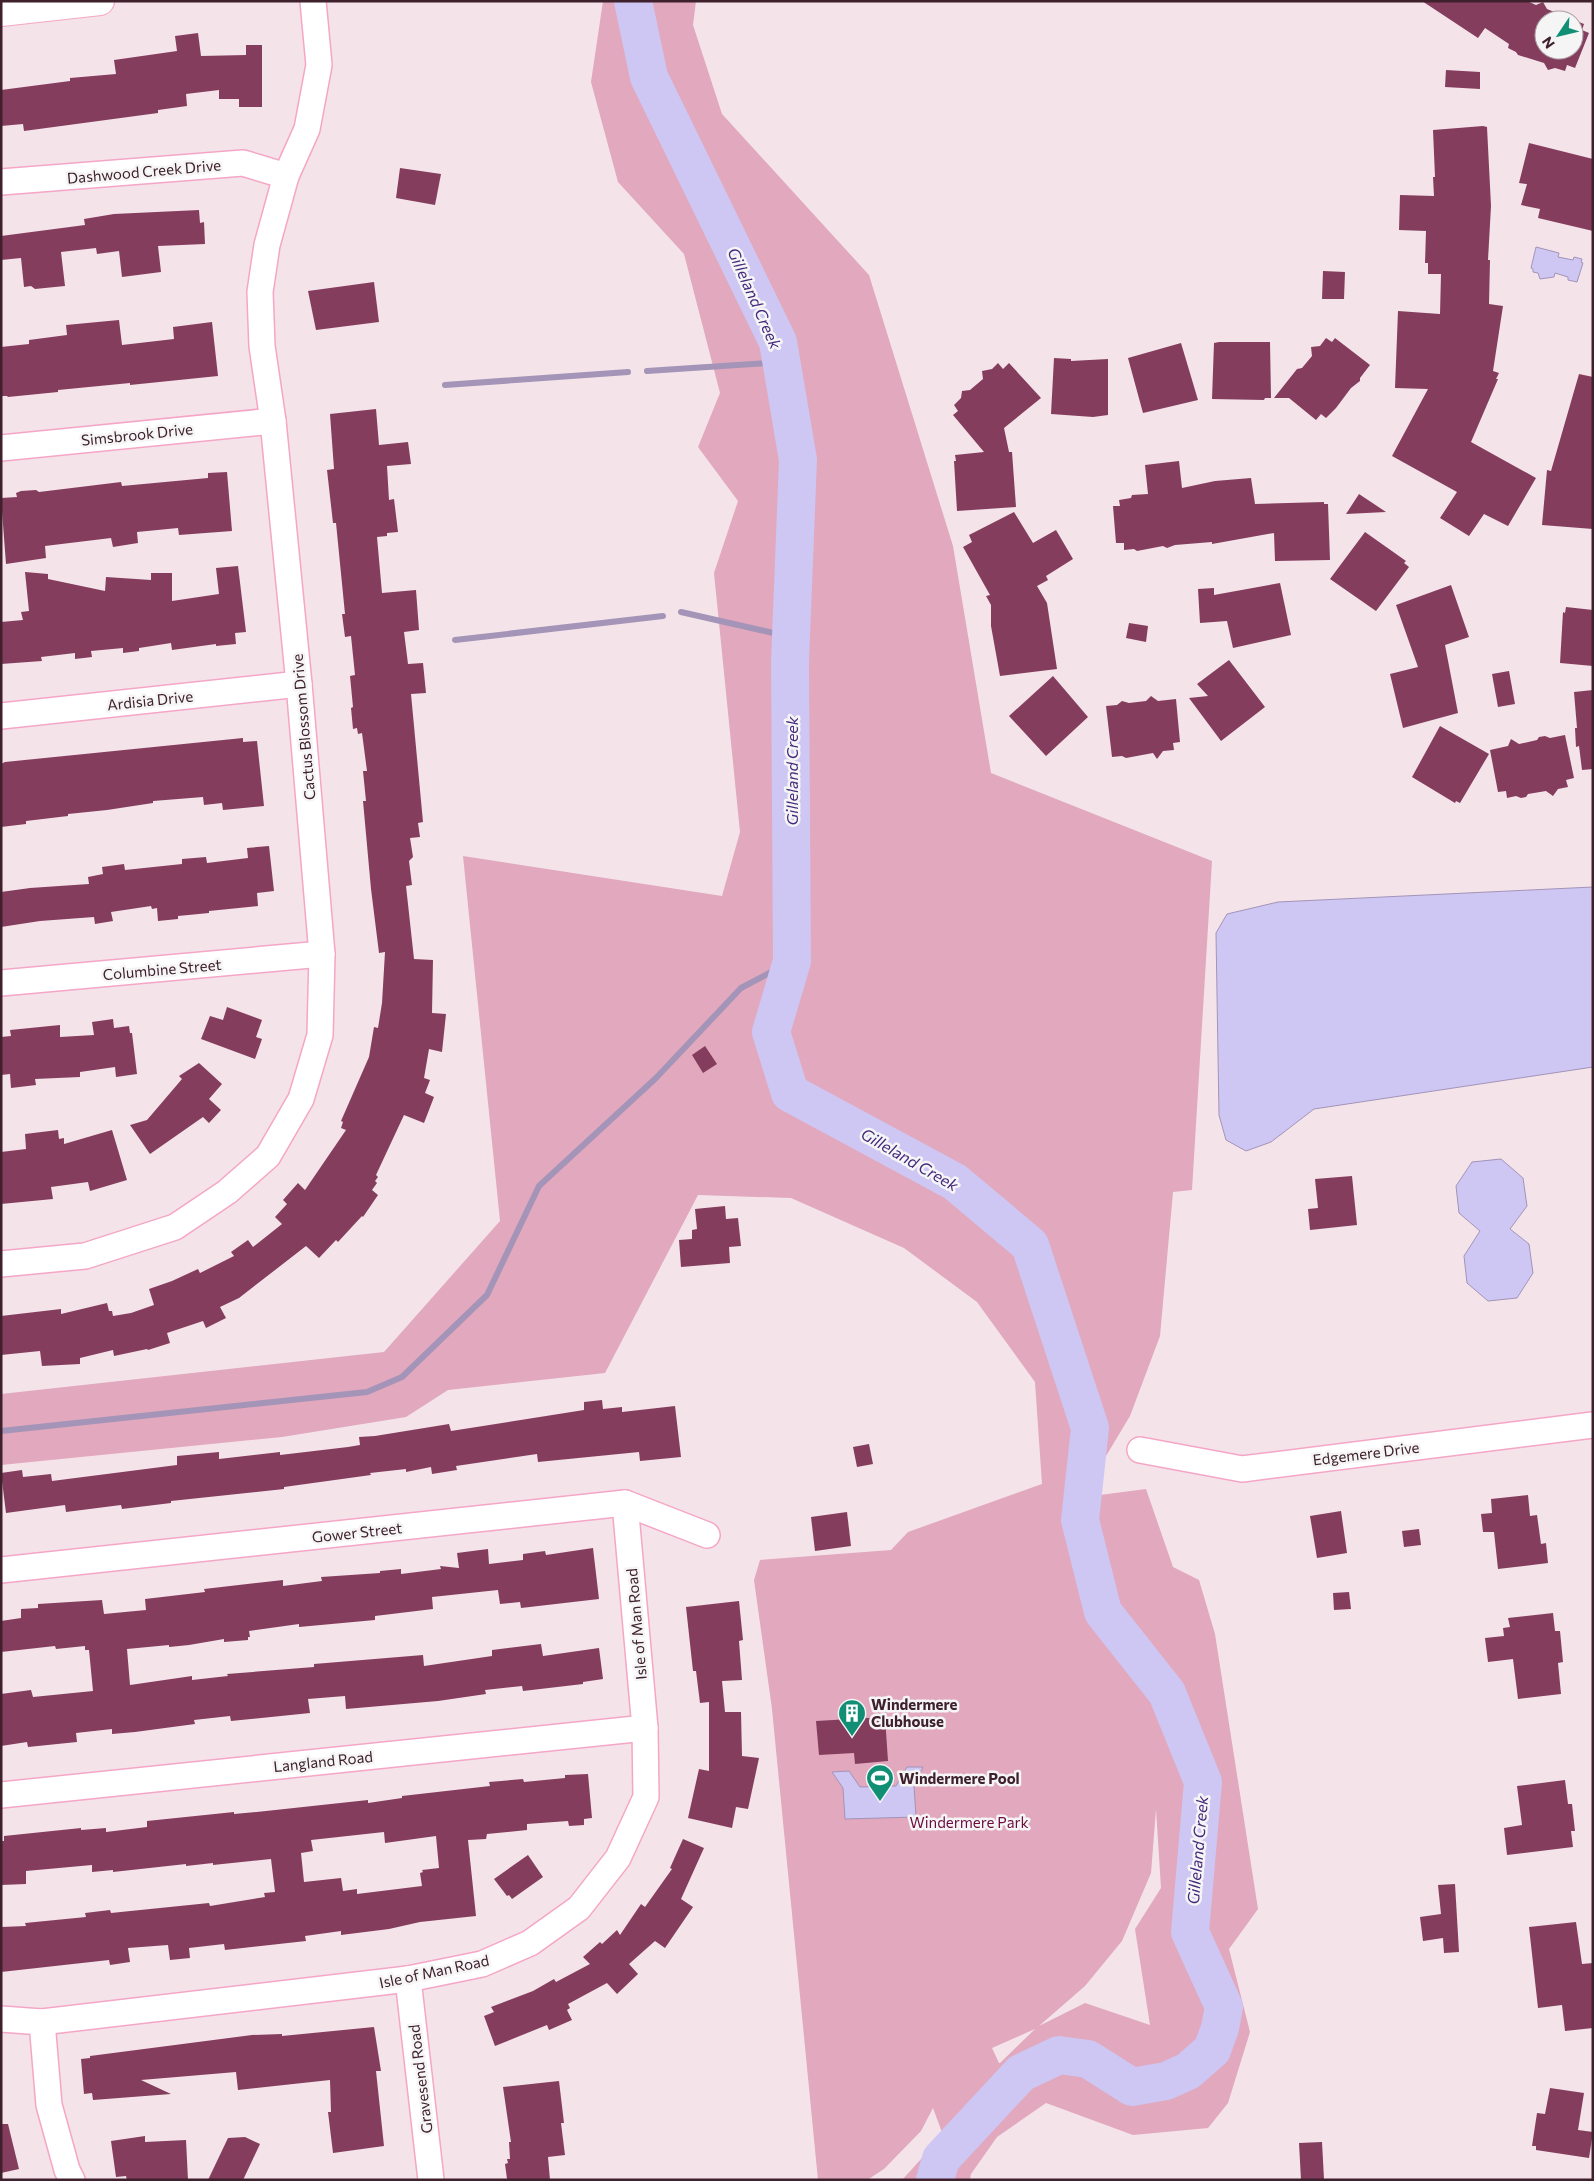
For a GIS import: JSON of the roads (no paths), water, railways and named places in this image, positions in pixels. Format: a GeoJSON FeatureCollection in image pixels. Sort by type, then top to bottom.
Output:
{"type":"FeatureCollection","features":[{"type":"Feature","properties":{"kind":"main road"},"geometry":{"type":"LineString","coordinates":[[1,12],[100,1]]}},
{"type":"Feature","properties":{"kind":"street","name":"Cactus Blossom Drive"},"geometry":{"type":"LineString","coordinates":[[1,1264],[85,1256],[176,1227],[227,1192],[268,1156],[301,1099],[320,1035],[322,954],[299,684],[273,421],[262,346],[260,292],[267,245],[286,176],[307,128],[319,65],[313,1]]}},
{"type":"Feature","properties":{"kind":"street","name":"Dashwood Creek Drive"},"geometry":{"type":"LineString","coordinates":[[1,182],[243,163],[286,176]]}},
{"type":"Feature","properties":{"kind":"street","name":"Simsbrook Drive"},"geometry":{"type":"LineString","coordinates":[[1,448],[273,421]]}},
{"type":"Feature","properties":{"kind":"street","name":"Ardisia Drive"},"geometry":{"type":"LineString","coordinates":[[1,716],[299,684]]}},
{"type":"Feature","properties":{"kind":"street","name":"Columbine Street"},"geometry":{"type":"LineString","coordinates":[[1,983],[322,954]]}},
{"type":"Feature","properties":{"kind":"street","name":"Edgemere Drive"},"geometry":{"type":"LineString","coordinates":[[1140,1450],[1242,1469],[1593,1425]]}},
{"type":"Feature","properties":{"kind":"street","name":"Gower Street"},"geometry":{"type":"LineString","coordinates":[[1,1570],[625,1503],[707,1536]]}},
{"type":"Feature","properties":{"kind":"street","name":"Isle of Man Road"},"geometry":{"type":"LineString","coordinates":[[1,2019],[42,2022],[408,1979],[482,1964],[530,1943],[579,1908],[618,1858],[646,1797],[645,1728],[625,1503]]}},
{"type":"Feature","properties":{"kind":"street","name":"Langland Road"},"geometry":{"type":"LineString","coordinates":[[1,1794],[645,1728]]}},
{"type":"Feature","properties":{"kind":"street","name":"Gravesend Road"},"geometry":{"type":"LineString","coordinates":[[408,1979],[431,2180]]}},
{"type":"Feature","properties":{"kind":"street"},"geometry":{"type":"LineString","coordinates":[[42,2022],[49,2105],[67,2170],[72,2180]]}},
{"type":"Feature","properties":{"kind":"waterway","name":"Gilleland Creek"},"geometry":{"type":"LineString","coordinates":[[633,1],[649,77],[778,342],[798,460],[790,662],[792,961],[771,1032],[790,1093],[955,1182],[1030,1245],[1090,1428],[1080,1520],[1103,1612],[1167,1693],[1203,1782],[1190,1932],[1224,2007],[1220,2028],[1212,2050],[1188,2071],[1166,2081],[1132,2087],[1088,2059],[1059,2055],[1021,2073],[941,2159],[935,2180]]}},
{"type":"Feature","properties":{"kind":"waterway"},"geometry":{"type":"LineString","coordinates":[[647,371],[782,362]]}},
{"type":"Feature","properties":{"kind":"waterway"},"geometry":{"type":"LineString","coordinates":[[445,385],[628,372]]}},
{"type":"Feature","properties":{"kind":"waterway"},"geometry":{"type":"LineString","coordinates":[[681,612],[791,637]]}},
{"type":"Feature","properties":{"kind":"waterway"},"geometry":{"type":"LineString","coordinates":[[455,640],[663,616]]}},
{"type":"Feature","properties":{"kind":"waterway"},"geometry":{"type":"LineString","coordinates":[[1,1431],[367,1392],[402,1377],[487,1295],[539,1186],[656,1078],[741,988],[792,961]]}},
{"type":"Feature","properties":{"kind":"place","name":"Windermere Clubhouse"},"geometry":{"type":"Point","coordinates":[852,1737]}},
{"type":"Feature","properties":{"kind":"place","name":"Windermere Pool"},"geometry":{"type":"Point","coordinates":[880,1802]}},
{"type":"Feature","properties":{"kind":"park label","name":"Windermere Park"},"geometry":{"type":"Point","coordinates":[969,1822]}}]}
